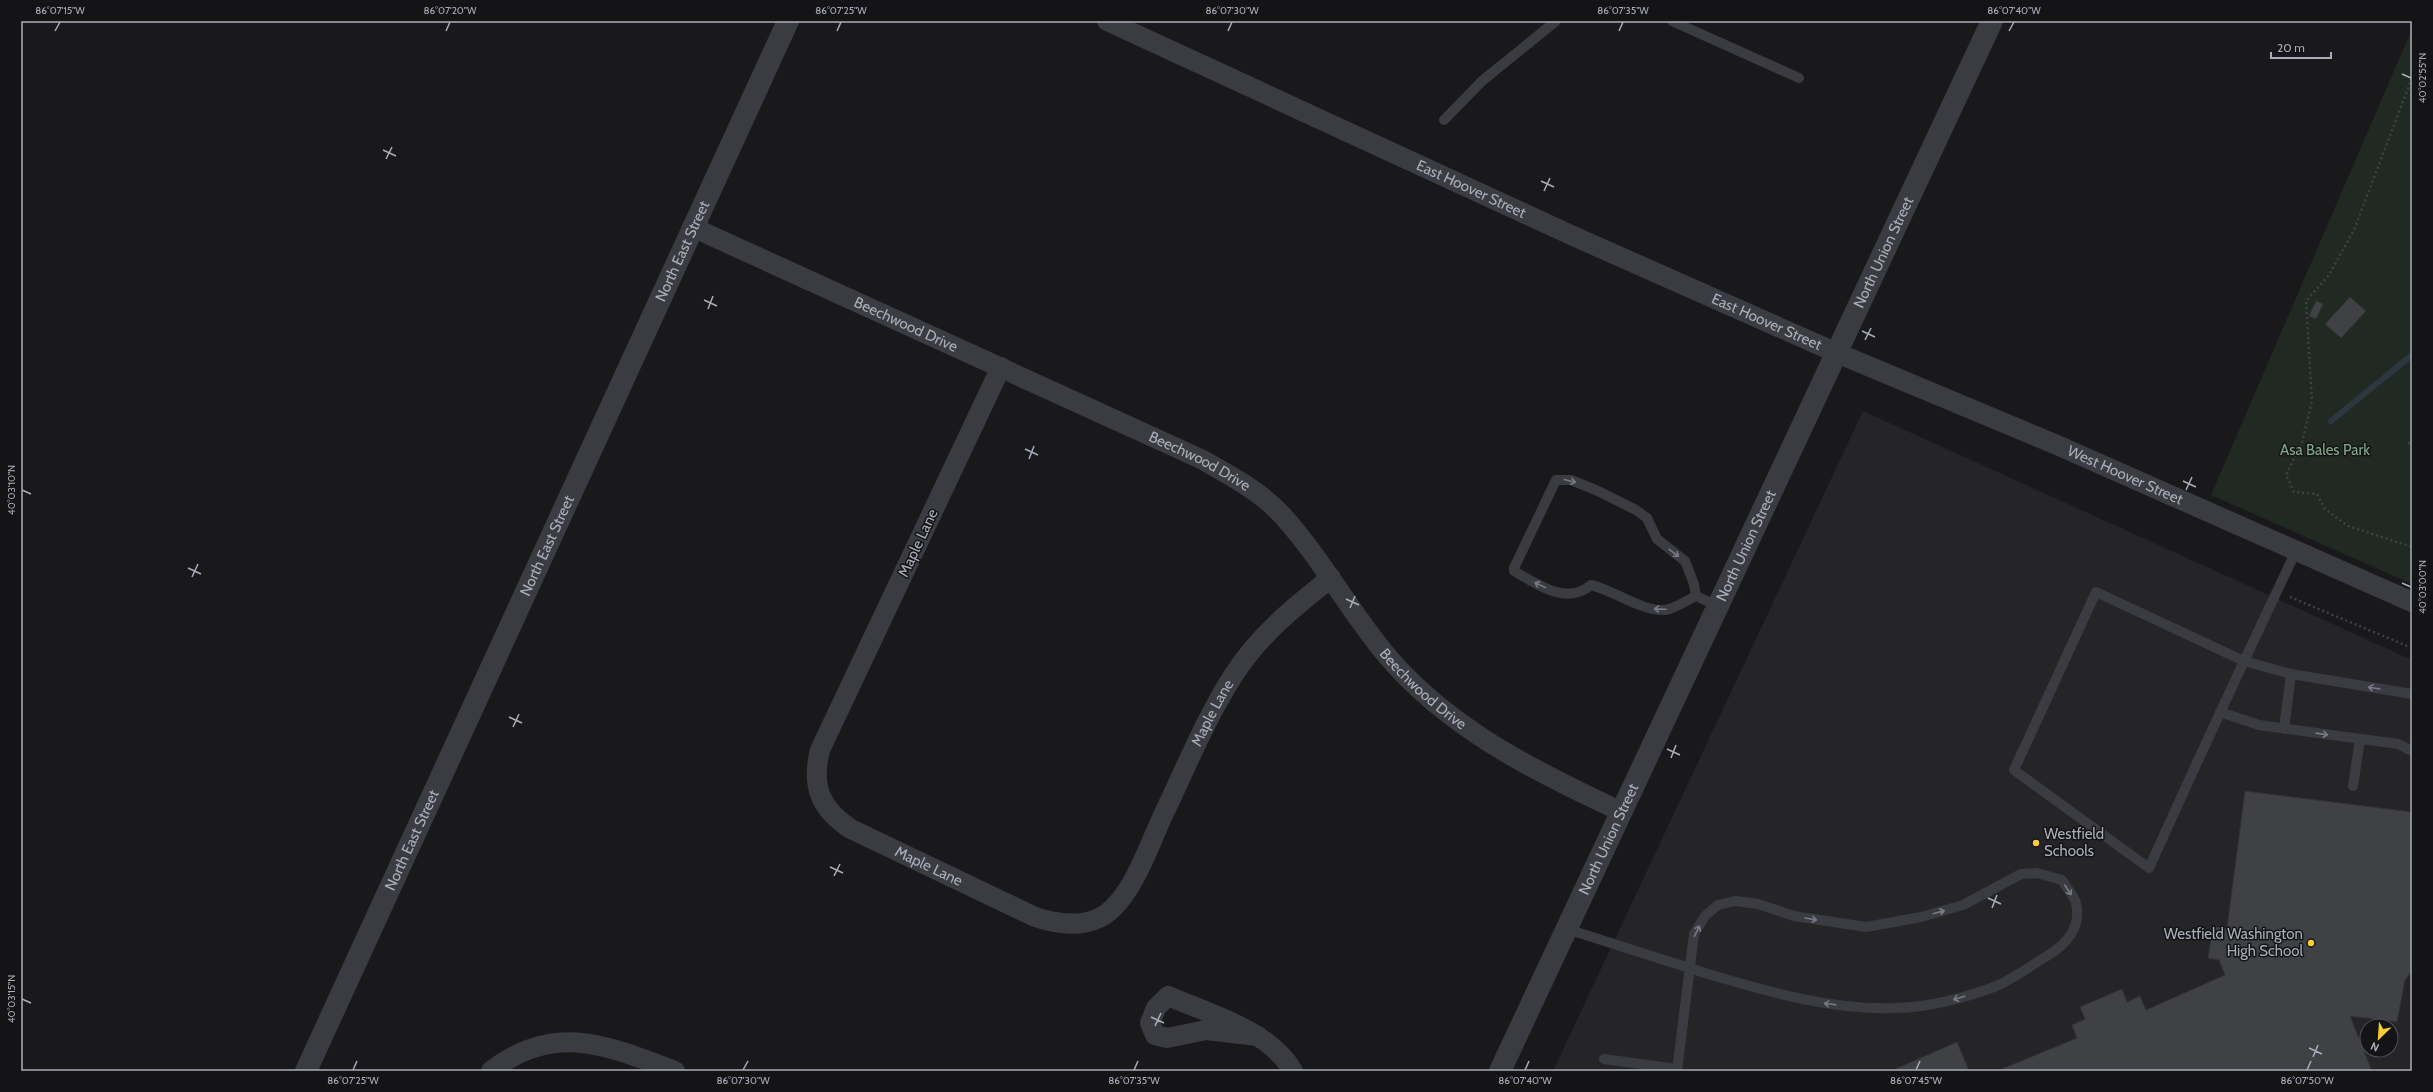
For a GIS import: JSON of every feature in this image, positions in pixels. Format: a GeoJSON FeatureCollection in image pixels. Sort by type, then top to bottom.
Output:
{"type":"FeatureCollection","features":[{"type":"Feature","properties":{"kind":"street","name":"North East Street"},"geometry":{"type":"LineString","coordinates":[[306,1071],[692,227],[788,21]]}},
{"type":"Feature","properties":{"kind":"street","name":"East Hoover Street"},"geometry":{"type":"LineString","coordinates":[[1107,21],[1571,235],[1837,353]]}},
{"type":"Feature","properties":{"kind":"street","name":"North Union Street"},"geometry":{"type":"LineString","coordinates":[[1500,1071],[1992,21]]}},
{"type":"Feature","properties":{"kind":"street","name":"Beechwood Drive"},"geometry":{"type":"LineString","coordinates":[[692,227],[1201,459],[1232,476],[1282,515],[1331,578],[1383,651],[1439,706],[1503,752],[1622,812]]}},
{"type":"Feature","properties":{"kind":"street","name":"West Hoover Street"},"geometry":{"type":"LineString","coordinates":[[1837,353],[2057,445],[2412,602]]}},
{"type":"Feature","properties":{"kind":"street","name":"Maple Lane"},"geometry":{"type":"LineString","coordinates":[[1001,367],[820,750],[816,765],[820,796],[830,812],[851,829],[1035,917],[1054,923],[1067,924],[1097,918],[1112,909],[1131,883],[1203,731],[1234,675],[1261,640],[1295,606],[1331,578]]}},
{"type":"Feature","properties":{"kind":"street"},"geometry":{"type":"LineString","coordinates":[[1258,1036],[1286,1059],[1292,1071]]}},
{"type":"Feature","properties":{"kind":"street"},"geometry":{"type":"LineString","coordinates":[[491,1071],[521,1053],[543,1045],[588,1042],[612,1047],[674,1071]]}},
{"type":"Feature","properties":{"kind":"lane"},"geometry":{"type":"LineString","coordinates":[[1444,120],[1482,81],[1556,21]]}},
{"type":"Feature","properties":{"kind":"lane"},"geometry":{"type":"LineString","coordinates":[[1672,21],[1799,78]]}},
{"type":"Feature","properties":{"kind":"lane"},"geometry":{"type":"LineString","coordinates":[[1696,596],[1694,584],[1685,561],[1657,540],[1647,518],[1623,504],[1571,480],[1556,480],[1514,568],[1514,571],[1557,593],[1570,595],[1583,592],[1591,585],[1606,589],[1649,608],[1665,610],[1696,596],[1718,606]]}},
{"type":"Feature","properties":{"kind":"lane"},"geometry":{"type":"LineString","coordinates":[[2296,551],[2277,592],[2244,661],[2220,712],[2148,868],[2014,770],[2096,592],[2244,661],[2291,674],[2412,694]]}},
{"type":"Feature","properties":{"kind":"lane"},"geometry":{"type":"LineString","coordinates":[[2284,729],[2291,674]]}},
{"type":"Feature","properties":{"kind":"lane"},"geometry":{"type":"LineString","coordinates":[[2220,712],[2259,725],[2398,744],[2412,751]]}},
{"type":"Feature","properties":{"kind":"lane"},"geometry":{"type":"LineString","coordinates":[[2354,786],[2360,739]]}},
{"type":"Feature","properties":{"kind":"lane"},"geometry":{"type":"LineString","coordinates":[[1567,929],[1691,969],[1755,987],[1830,1004],[1857,1008],[1898,1008],[1947,1001],[1996,986],[2060,949],[2070,937],[2078,920],[2076,902],[2062,880],[2036,873],[2021,874],[1963,905],[1883,925],[1866,926],[1831,923],[1794,916],[1758,904],[1735,901],[1718,905],[1705,916],[1694,934],[1691,969],[1677,1070],[1604,1059]]}},
{"type":"Feature","properties":{"kind":"path"},"geometry":{"type":"LineString","coordinates":[[2412,78],[2354,230],[2329,275],[2306,301],[2312,401],[2302,442],[2286,475],[2294,492],[2317,494],[2325,509],[2348,526],[2412,547]]}},
{"type":"Feature","properties":{"kind":"path"},"geometry":{"type":"LineString","coordinates":[[2408,444],[2412,441]]}},
{"type":"Feature","properties":{"kind":"path"},"geometry":{"type":"LineString","coordinates":[[2277,592],[2412,648]]}},
{"type":"Feature","properties":{"kind":"shaded area","name":"Westfield Schools"},"geometry":{"type":"Polygon","coordinates":[[[1863,411],[2412,660],[2412,1071],[1553,1071],[1863,411]]]}},
{"type":"Feature","properties":{"kind":"green space","name":"Asa Bales Park"},"geometry":{"type":"Polygon","coordinates":[[[2412,29],[2412,584],[2211,495],[2412,29]]]}},
{"type":"Feature","properties":{"kind":"building"},"geometry":{"type":"Polygon","coordinates":[[[2350,297],[2366,311],[2341,338],[2325,324],[2350,297]]]}},
{"type":"Feature","properties":{"kind":"building"},"geometry":{"type":"Polygon","coordinates":[[[2316,301],[2323,304],[2316,319],[2309,316],[2316,301]]]}},
{"type":"Feature","properties":{"kind":"building","name":"Westfield Washington High School"},"geometry":{"type":"Polygon","coordinates":[[[2245,791],[2412,812],[2412,971],[2405,980],[2398,1018],[2366,1018],[2350,1016],[2359,1038],[2359,1058],[2367,1058],[2372,1071],[1997,1071],[2077,1038],[2072,1025],[2085,1019],[2080,1007],[2122,989],[2127,1002],[2140,996],[2146,1010],[2225,975],[2219,960],[2208,958],[2213,927],[2227,928],[2245,791]]]}},
{"type":"Feature","properties":{"kind":"building"},"geometry":{"type":"Polygon","coordinates":[[[1957,1042],[1969,1071],[1891,1071],[1957,1042]]]}},
{"type":"Feature","properties":{"kind":"waterway"},"geometry":{"type":"LineString","coordinates":[[2331,421],[2412,355]]}},
{"type":"Feature","properties":{"kind":"place","name":"Westfield Schools"},"geometry":{"type":"Point","coordinates":[2036,843]}},
{"type":"Feature","properties":{"kind":"place","name":"Westfield Washington High School"},"geometry":{"type":"Point","coordinates":[2311,943]}}]}
